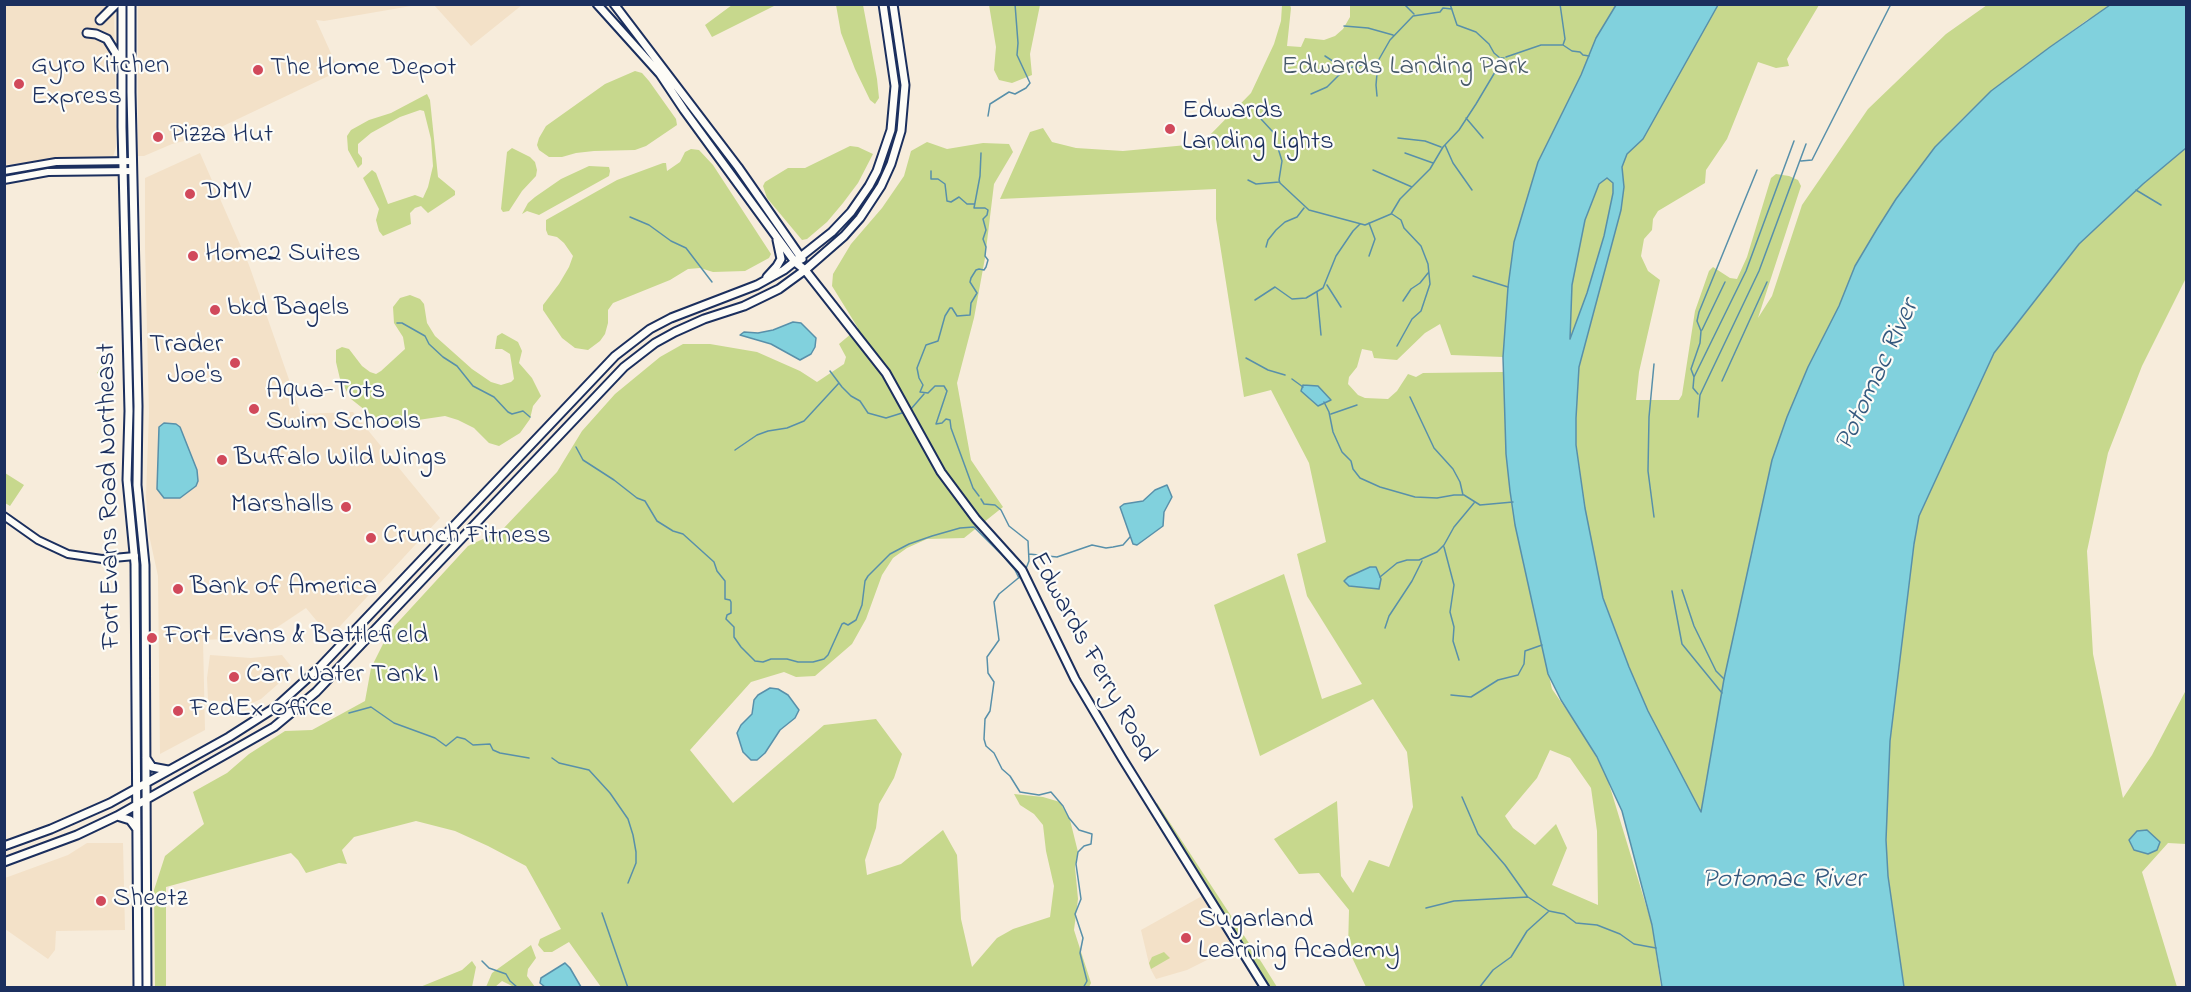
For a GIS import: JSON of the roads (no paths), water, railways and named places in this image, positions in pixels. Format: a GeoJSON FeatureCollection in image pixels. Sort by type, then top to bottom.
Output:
{"type":"FeatureCollection","features":[{"type":"Feature","properties":{"kind":"main road"},"geometry":{"type":"LineString","coordinates":[[100,20],[116,4]]}},
{"type":"Feature","properties":{"kind":"main road","name":"Fort Evans Road Northeast"},"geometry":{"type":"LineString","coordinates":[[122,4],[121,61],[129,411],[127,480],[135,556],[138,987]]}},
{"type":"Feature","properties":{"kind":"main road","name":"Fort Evans Road Northeast"},"geometry":{"type":"LineString","coordinates":[[131,4],[138,405],[137,485],[145,565],[147,987]]}},
{"type":"Feature","properties":{"kind":"main road"},"geometry":{"type":"LineString","coordinates":[[597,4],[660,74],[772,229],[798,260]]}},
{"type":"Feature","properties":{"kind":"main road"},"geometry":{"type":"LineString","coordinates":[[614,4],[738,167],[798,260]]}},
{"type":"Feature","properties":{"kind":"main road"},"geometry":{"type":"LineString","coordinates":[[4,846],[75,819],[137,789],[250,724],[298,689],[595,376],[632,342],[650,329],[681,313],[763,282],[798,260],[832,231],[856,205],[877,171],[888,143],[894,115],[895,86],[883,4]]}},
{"type":"Feature","properties":{"kind":"main road"},"geometry":{"type":"LineString","coordinates":[[4,862],[77,835],[146,801],[255,740],[305,703],[634,358],[675,332],[765,297],[806,270],[860,218],[886,175],[898,144],[903,112],[905,85],[892,4]]}},
{"type":"Feature","properties":{"kind":"main road"},"geometry":{"type":"LineString","coordinates":[[87,33],[107,39],[121,61]]}},
{"type":"Feature","properties":{"kind":"main road"},"geometry":{"type":"LineString","coordinates":[[763,282],[781,259],[772,229]]}},
{"type":"Feature","properties":{"kind":"main road","name":"Edwards Ferry Road"},"geometry":{"type":"LineString","coordinates":[[798,260],[886,373],[953,490],[1024,572],[1075,679],[1265,987]]}},
{"type":"Feature","properties":{"kind":"main road"},"geometry":{"type":"LineString","coordinates":[[146,758],[152,767],[170,770]]}},
{"type":"Feature","properties":{"kind":"main road"},"geometry":{"type":"LineString","coordinates":[[117,816],[130,820],[137,830]]}},
{"type":"Feature","properties":{"kind":"main road"},"geometry":{"type":"LineString","coordinates":[[137,922],[142,927],[147,972]]}},
{"type":"Feature","properties":{"kind":"street"},"geometry":{"type":"LineString","coordinates":[[4,171],[56,162],[133,161]]}},
{"type":"Feature","properties":{"kind":"street"},"geometry":{"type":"LineString","coordinates":[[4,180],[48,172],[133,171]]}},
{"type":"Feature","properties":{"kind":"street"},"geometry":{"type":"LineString","coordinates":[[4,516],[38,540],[69,554],[102,559],[135,556]]}},
{"type":"Feature","properties":{"kind":"water","name":"Potomac River"},"geometry":{"type":"Polygon","coordinates":[[[1616,5],[1718,5],[1643,139],[1627,154],[1622,167],[1624,187],[1621,210],[1579,367],[1576,418],[1576,445],[1585,508],[1603,598],[1648,711],[1701,812],[1724,679],[1772,460],[1808,367],[1839,306],[1855,266],[1877,229],[1896,199],[1935,147],[1991,91],[2050,47],[2110,5],[2186,5],[2186,148],[2143,184],[2079,244],[1994,353],[1919,516],[1890,741],[1886,840],[1888,876],[1904,987],[1662,987],[1652,925],[1622,811],[1597,757],[1561,700],[1548,674],[1515,525],[1506,454],[1503,357],[1508,287],[1514,242],[1538,162],[1581,75],[1596,38],[1616,5]],[[1607,178],[1599,184],[1585,220],[1572,285],[1570,339],[1604,236],[1613,183],[1607,178]]]}},
{"type":"Feature","properties":{"kind":"water"},"geometry":{"type":"Polygon","coordinates":[[[793,322],[801,323],[816,338],[811,354],[800,360],[771,344],[740,335],[744,332],[758,333],[773,330],[793,322]]]}},
{"type":"Feature","properties":{"kind":"water"},"geometry":{"type":"Polygon","coordinates":[[[1303,385],[1318,386],[1331,400],[1318,406],[1301,391],[1303,385]]]}},
{"type":"Feature","properties":{"kind":"water"},"geometry":{"type":"Polygon","coordinates":[[[164,423],[176,424],[180,427],[197,470],[196,486],[180,498],[164,498],[157,489],[159,427],[164,423]]]}},
{"type":"Feature","properties":{"kind":"water"},"geometry":{"type":"Polygon","coordinates":[[[1167,485],[1172,497],[1164,512],[1163,526],[1137,545],[1133,544],[1120,507],[1124,504],[1143,501],[1155,490],[1167,485]]]}},
{"type":"Feature","properties":{"kind":"water"},"geometry":{"type":"Polygon","coordinates":[[[1370,567],[1376,567],[1381,579],[1379,589],[1349,586],[1344,581],[1348,577],[1370,567]]]}},
{"type":"Feature","properties":{"kind":"water"},"geometry":{"type":"Polygon","coordinates":[[[770,688],[778,689],[788,695],[799,710],[795,718],[780,730],[765,753],[757,760],[751,760],[743,752],[737,733],[741,725],[752,714],[754,700],[770,688]]]}},
{"type":"Feature","properties":{"kind":"water"},"geometry":{"type":"Polygon","coordinates":[[[2147,830],[2160,842],[2157,850],[2148,854],[2134,850],[2129,840],[2137,831],[2147,830]]]}},
{"type":"Feature","properties":{"kind":"water"},"geometry":{"type":"Polygon","coordinates":[[[565,963],[581,987],[545,987],[540,983],[541,978],[565,963]]]}},
{"type":"Feature","properties":{"kind":"waterway"},"geometry":{"type":"LineString","coordinates":[[988,116],[990,104],[1009,92],[1015,94],[1030,83],[1017,55],[1015,4]]}},
{"type":"Feature","properties":{"kind":"waterway"},"geometry":{"type":"LineString","coordinates":[[1404,4],[1414,14]]}},
{"type":"Feature","properties":{"kind":"waterway"},"geometry":{"type":"LineString","coordinates":[[1450,4],[1457,25],[1476,32],[1489,44],[1494,53],[1504,58]]}},
{"type":"Feature","properties":{"kind":"waterway"},"geometry":{"type":"LineString","coordinates":[[1560,4],[1565,39],[1563,45]]}},
{"type":"Feature","properties":{"kind":"waterway"},"geometry":{"type":"LineString","coordinates":[[1801,161],[1812,160],[1891,4]]}},
{"type":"Feature","properties":{"kind":"waterway"},"geometry":{"type":"LineString","coordinates":[[1311,94],[1327,87],[1345,69],[1378,61],[1390,40],[1413,16],[1440,12],[1443,8],[1452,9]]}},
{"type":"Feature","properties":{"kind":"waterway"},"geometry":{"type":"LineString","coordinates":[[1344,26],[1368,28],[1393,35]]}},
{"type":"Feature","properties":{"kind":"waterway"},"geometry":{"type":"LineString","coordinates":[[1506,57],[1541,45],[1563,45],[1572,51],[1589,56]]}},
{"type":"Feature","properties":{"kind":"waterway"},"geometry":{"type":"LineString","coordinates":[[1325,56],[1345,69]]}},
{"type":"Feature","properties":{"kind":"waterway"},"geometry":{"type":"LineString","coordinates":[[1377,96],[1378,62]]}},
{"type":"Feature","properties":{"kind":"waterway"},"geometry":{"type":"LineString","coordinates":[[1259,113],[1261,119],[1273,132],[1282,161],[1280,183],[1309,210],[1365,225],[1391,214],[1400,199],[1430,169],[1443,147],[1459,130],[1501,62]]}},
{"type":"Feature","properties":{"kind":"waterway"},"geometry":{"type":"LineString","coordinates":[[1466,118],[1483,138]]}},
{"type":"Feature","properties":{"kind":"waterway"},"geometry":{"type":"LineString","coordinates":[[1398,138],[1425,141],[1441,147]]}},
{"type":"Feature","properties":{"kind":"waterway"},"geometry":{"type":"LineString","coordinates":[[1698,394],[1693,388],[1694,377],[1746,271],[1794,141]]}},
{"type":"Feature","properties":{"kind":"waterway"},"geometry":{"type":"LineString","coordinates":[[1698,417],[1700,395],[1759,271],[1806,144]]}},
{"type":"Feature","properties":{"kind":"waterway"},"geometry":{"type":"LineString","coordinates":[[1445,145],[1453,163],[1472,190]]}},
{"type":"Feature","properties":{"kind":"waterway"},"geometry":{"type":"LineString","coordinates":[[979,496],[973,488],[950,420],[946,419],[936,424],[947,391],[944,386],[935,386],[928,393],[920,392],[923,385],[917,368],[926,345],[938,341],[945,316],[950,308],[957,316],[970,315],[971,303],[977,293],[970,282],[971,278],[976,270],[984,270],[986,267],[988,260],[985,256],[986,247],[983,239],[986,230],[983,219],[988,210],[974,208],[980,176],[981,153]]}},
{"type":"Feature","properties":{"kind":"waterway"},"geometry":{"type":"LineString","coordinates":[[1405,153],[1433,163]]}},
{"type":"Feature","properties":{"kind":"waterway"},"geometry":{"type":"LineString","coordinates":[[1373,170],[1412,187]]}},
{"type":"Feature","properties":{"kind":"waterway"},"geometry":{"type":"LineString","coordinates":[[1694,377],[1691,369],[1700,343],[1701,331],[1697,321],[1699,312],[1757,170]]}},
{"type":"Feature","properties":{"kind":"waterway"},"geometry":{"type":"LineString","coordinates":[[931,171],[931,179],[938,179],[945,184],[947,201],[951,202],[959,197],[967,204],[974,204]]}},
{"type":"Feature","properties":{"kind":"waterway"},"geometry":{"type":"LineString","coordinates":[[1248,180],[1256,184],[1279,182]]}},
{"type":"Feature","properties":{"kind":"waterway"},"geometry":{"type":"LineString","coordinates":[[2136,190],[2161,205]]}},
{"type":"Feature","properties":{"kind":"waterway"},"geometry":{"type":"LineString","coordinates":[[1266,247],[1268,240],[1276,230],[1285,222],[1297,217],[1304,208]]}},
{"type":"Feature","properties":{"kind":"waterway"},"geometry":{"type":"LineString","coordinates":[[1392,214],[1401,220],[1404,228],[1421,246],[1428,264],[1430,284],[1421,311],[1412,319],[1397,346]]}},
{"type":"Feature","properties":{"kind":"waterway"},"geometry":{"type":"LineString","coordinates":[[630,217],[649,225],[671,241],[686,248],[712,282]]}},
{"type":"Feature","properties":{"kind":"waterway"},"geometry":{"type":"LineString","coordinates":[[1369,223],[1375,239],[1369,256]]}},
{"type":"Feature","properties":{"kind":"waterway"},"geometry":{"type":"LineString","coordinates":[[1255,300],[1275,287],[1292,299],[1306,298],[1323,288],[1336,256],[1360,224]]}},
{"type":"Feature","properties":{"kind":"waterway"},"geometry":{"type":"LineString","coordinates":[[1403,301],[1411,289],[1428,273]]}},
{"type":"Feature","properties":{"kind":"waterway"},"geometry":{"type":"LineString","coordinates":[[1473,276],[1508,287]]}},
{"type":"Feature","properties":{"kind":"waterway"},"geometry":{"type":"LineString","coordinates":[[1702,330],[1725,282]]}},
{"type":"Feature","properties":{"kind":"waterway"},"geometry":{"type":"LineString","coordinates":[[1722,381],[1767,282]]}},
{"type":"Feature","properties":{"kind":"waterway"},"geometry":{"type":"LineString","coordinates":[[1327,285],[1341,307]]}},
{"type":"Feature","properties":{"kind":"waterway"},"geometry":{"type":"LineString","coordinates":[[1317,292],[1321,335]]}},
{"type":"Feature","properties":{"kind":"waterway"},"geometry":{"type":"LineString","coordinates":[[397,323],[402,323],[425,336],[429,344],[457,366],[473,386],[494,397],[508,412],[512,414],[523,411],[530,417]]}},
{"type":"Feature","properties":{"kind":"waterway"},"geometry":{"type":"LineString","coordinates":[[1246,358],[1268,370],[1285,375]]}},
{"type":"Feature","properties":{"kind":"waterway"},"geometry":{"type":"LineString","coordinates":[[1654,364],[1649,417],[1648,471],[1654,517]]}},
{"type":"Feature","properties":{"kind":"waterway"},"geometry":{"type":"LineString","coordinates":[[830,371],[842,387],[860,401],[868,413],[886,418],[902,413]]}},
{"type":"Feature","properties":{"kind":"waterway"},"geometry":{"type":"LineString","coordinates":[[1292,379],[1303,387]]}},
{"type":"Feature","properties":{"kind":"waterway"},"geometry":{"type":"LineString","coordinates":[[735,450],[757,435],[787,428],[804,421],[839,383]]}},
{"type":"Feature","properties":{"kind":"waterway"},"geometry":{"type":"LineString","coordinates":[[911,409],[924,394]]}},
{"type":"Feature","properties":{"kind":"waterway"},"geometry":{"type":"LineString","coordinates":[[1410,397],[1434,448],[1453,469],[1460,482],[1463,495]]}},
{"type":"Feature","properties":{"kind":"waterway"},"geometry":{"type":"LineString","coordinates":[[1324,402],[1342,452],[1351,461],[1353,469],[1360,478],[1380,487],[1415,497],[1437,498],[1464,495],[1480,505],[1513,502]]}},
{"type":"Feature","properties":{"kind":"waterway"},"geometry":{"type":"LineString","coordinates":[[1331,414],[1357,405]]}},
{"type":"Feature","properties":{"kind":"waterway"},"geometry":{"type":"LineString","coordinates":[[576,447],[583,460],[637,498],[645,501],[657,521],[683,534],[714,562],[717,571],[725,581],[725,599],[731,602],[731,613],[726,619],[734,627],[734,637],[755,661],[787,659],[813,662],[824,659],[842,624],[848,625],[856,620],[862,605],[865,581],[868,576],[890,554],[932,536],[960,528],[974,527],[1004,557],[1019,578]]}},
{"type":"Feature","properties":{"kind":"waterway"},"geometry":{"type":"LineString","coordinates":[[981,499],[984,504],[995,505],[1001,510],[1009,526],[1028,541],[1029,561],[1025,571]]}},
{"type":"Feature","properties":{"kind":"waterway"},"geometry":{"type":"LineString","coordinates":[[1380,577],[1397,563],[1419,560],[1437,552],[1474,503]]}},
{"type":"Feature","properties":{"kind":"waterway"},"geometry":{"type":"LineString","coordinates":[[1029,554],[1057,557],[1092,545],[1106,548],[1123,545],[1130,537]]}},
{"type":"Feature","properties":{"kind":"waterway"},"geometry":{"type":"LineString","coordinates":[[1444,547],[1454,585],[1450,612],[1454,627],[1453,641],[1459,660]]}},
{"type":"Feature","properties":{"kind":"waterway"},"geometry":{"type":"LineString","coordinates":[[1385,628],[1389,616],[1422,561]]}},
{"type":"Feature","properties":{"kind":"waterway"},"geometry":{"type":"LineString","coordinates":[[1022,575],[999,594],[994,602],[999,640],[987,657],[988,673],[994,682],[990,711],[985,719],[984,739],[986,746],[994,753],[1002,769],[1010,776],[1020,792],[1039,795],[1051,792],[1079,830],[1092,834],[1091,844],[1084,846],[1078,852],[1076,864],[1081,899],[1075,914],[1083,938],[1080,953],[1087,981],[1083,988]]}},
{"type":"Feature","properties":{"kind":"waterway"},"geometry":{"type":"LineString","coordinates":[[1682,590],[1694,626],[1716,671],[1724,679]]}},
{"type":"Feature","properties":{"kind":"waterway"},"geometry":{"type":"LineString","coordinates":[[1672,591],[1682,644],[1722,693]]}},
{"type":"Feature","properties":{"kind":"waterway"},"geometry":{"type":"LineString","coordinates":[[1451,695],[1471,697],[1498,680],[1518,675],[1524,664],[1525,651],[1542,645]]}},
{"type":"Feature","properties":{"kind":"waterway"},"geometry":{"type":"LineString","coordinates":[[349,713],[371,707],[394,723],[435,738],[446,746],[457,737],[473,745],[490,744],[493,750],[500,753],[529,758]]}},
{"type":"Feature","properties":{"kind":"waterway"},"geometry":{"type":"LineString","coordinates":[[552,758],[559,763],[589,770],[610,793],[628,819],[636,852],[636,863],[628,883]]}},
{"type":"Feature","properties":{"kind":"waterway"},"geometry":{"type":"LineString","coordinates":[[1462,797],[1478,834],[1505,865],[1527,896]]}},
{"type":"Feature","properties":{"kind":"waterway"},"geometry":{"type":"LineString","coordinates":[[1426,908],[1454,901],[1528,897],[1549,911],[1564,914],[1576,923],[1597,925],[1620,934],[1634,944],[1656,948]]}},
{"type":"Feature","properties":{"kind":"waterway"},"geometry":{"type":"LineString","coordinates":[[1479,988],[1493,970],[1511,957],[1527,931],[1548,912]]}},
{"type":"Feature","properties":{"kind":"waterway"},"geometry":{"type":"LineString","coordinates":[[602,913],[628,988]]}},
{"type":"Feature","properties":{"kind":"waterway"},"geometry":{"type":"LineString","coordinates":[[482,961],[489,968],[506,974],[517,987],[526,988]]}},
{"type":"Feature","properties":{"kind":"place","name":"The Home Depot"},"geometry":{"type":"Point","coordinates":[258,70]}},
{"type":"Feature","properties":{"kind":"place","name":"Gyro Kitchen Express"},"geometry":{"type":"Point","coordinates":[19,84]}},
{"type":"Feature","properties":{"kind":"place","name":"Edwards Landing Lights"},"geometry":{"type":"Point","coordinates":[1170,129]}},
{"type":"Feature","properties":{"kind":"place","name":"Pizza Hut"},"geometry":{"type":"Point","coordinates":[158,137]}},
{"type":"Feature","properties":{"kind":"place","name":"DMV"},"geometry":{"type":"Point","coordinates":[190,194]}},
{"type":"Feature","properties":{"kind":"place","name":"Home2 Suites"},"geometry":{"type":"Point","coordinates":[193,256]}},
{"type":"Feature","properties":{"kind":"place","name":"bkd Bagels"},"geometry":{"type":"Point","coordinates":[215,310]}},
{"type":"Feature","properties":{"kind":"place","name":"Trader Joe's"},"geometry":{"type":"Point","coordinates":[235,363]}},
{"type":"Feature","properties":{"kind":"place","name":"Aqua-Tots Swim Schools"},"geometry":{"type":"Point","coordinates":[254,409]}},
{"type":"Feature","properties":{"kind":"place","name":"Buffalo Wild Wings"},"geometry":{"type":"Point","coordinates":[222,460]}},
{"type":"Feature","properties":{"kind":"place","name":"Marshalls"},"geometry":{"type":"Point","coordinates":[346,507]}},
{"type":"Feature","properties":{"kind":"place","name":"Crunch Fitness"},"geometry":{"type":"Point","coordinates":[371,538]}},
{"type":"Feature","properties":{"kind":"place","name":"Bank of America"},"geometry":{"type":"Point","coordinates":[178,589]}},
{"type":"Feature","properties":{"kind":"place","name":"Fort Evans & Battlefield"},"geometry":{"type":"Point","coordinates":[152,638]}},
{"type":"Feature","properties":{"kind":"place","name":"Carr Water Tank I"},"geometry":{"type":"Point","coordinates":[234,677]}},
{"type":"Feature","properties":{"kind":"place","name":"FedEx Office"},"geometry":{"type":"Point","coordinates":[178,711]}},
{"type":"Feature","properties":{"kind":"place","name":"Sheetz"},"geometry":{"type":"Point","coordinates":[101,901]}},
{"type":"Feature","properties":{"kind":"place","name":"Sugarland Learning Academy"},"geometry":{"type":"Point","coordinates":[1186,938]}},
{"type":"Feature","properties":{"kind":"park label","name":"Edwards Landing Park"},"geometry":{"type":"Point","coordinates":[1405,69]}}]}
